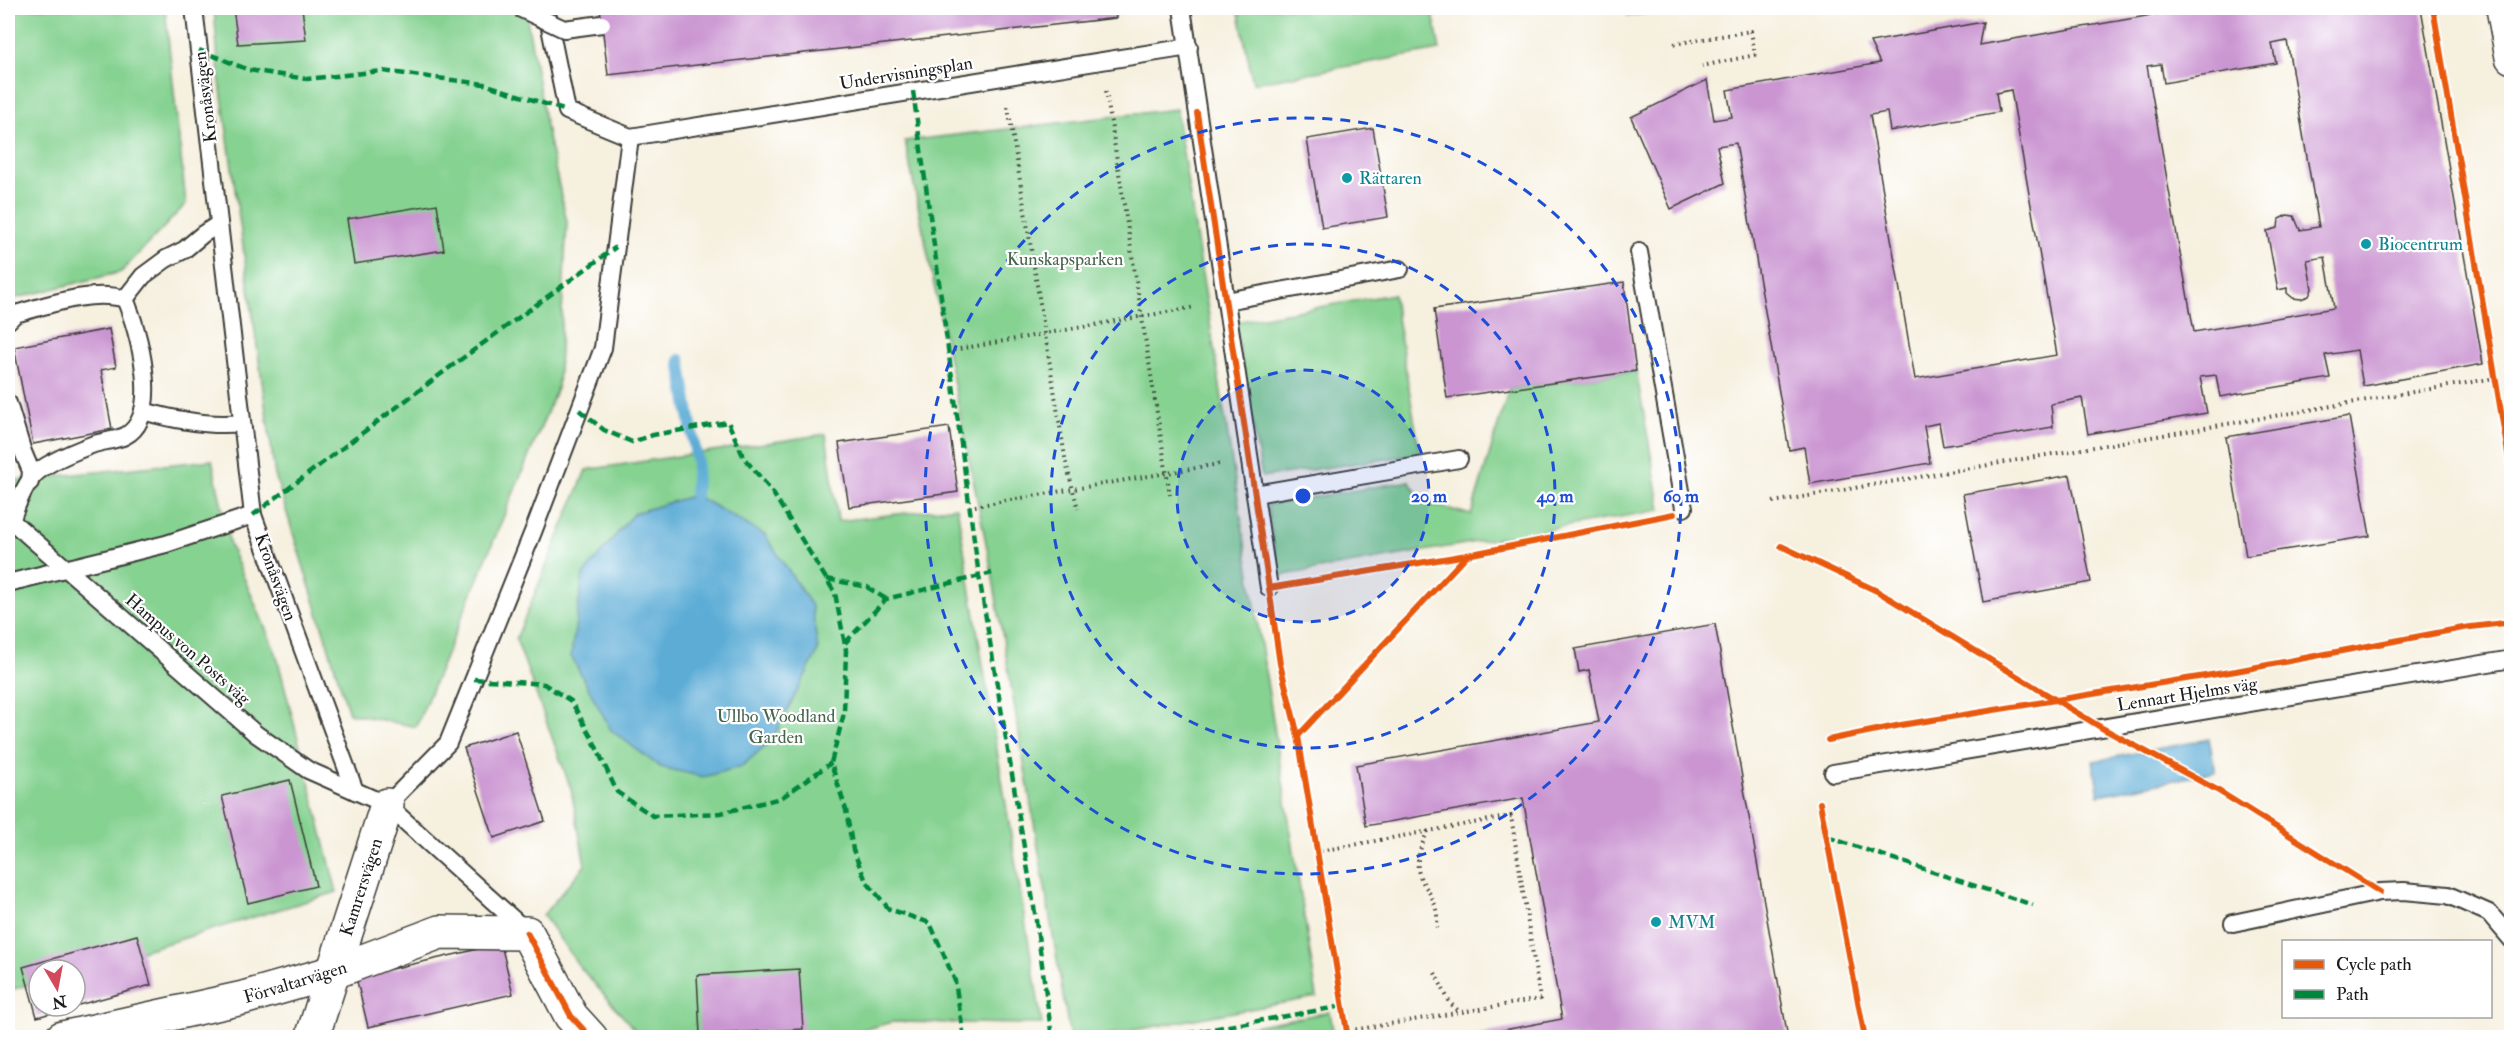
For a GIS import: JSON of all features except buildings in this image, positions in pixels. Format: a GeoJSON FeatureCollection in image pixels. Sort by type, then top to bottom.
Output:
{"type":"FeatureCollection","features":[{"type":"Feature","properties":{"kind":"street"},"geometry":{"type":"LineString","coordinates":[[2503,8],[2511,57]]}},
{"type":"Feature","properties":{"kind":"street","name":"Kamrersvägen"},"geometry":{"type":"LineString","coordinates":[[312,1038],[387,806]]}},
{"type":"Feature","properties":{"kind":"street","name":"Förvaltarvägen"},"geometry":{"type":"LineString","coordinates":[[62,1038],[243,998],[334,972],[440,932],[527,933]]}},
{"type":"Feature","properties":{"kind":"street"},"geometry":{"type":"LineString","coordinates":[[527,933],[571,1016],[591,1038]]}},
{"type":"Feature","properties":{"kind":"lane","name":"Kronåsvägen"},"geometry":{"type":"LineString","coordinates":[[194,8],[253,515],[356,791]]}},
{"type":"Feature","properties":{"kind":"lane"},"geometry":{"type":"LineString","coordinates":[[519,8],[564,29],[602,24]]}},
{"type":"Feature","properties":{"kind":"lane"},"geometry":{"type":"LineString","coordinates":[[387,806],[448,743],[534,532],[603,348],[630,137],[567,111],[546,8]]}},
{"type":"Feature","properties":{"kind":"lane"},"geometry":{"type":"LineString","coordinates":[[1182,8],[1269,588]]}},
{"type":"Feature","properties":{"kind":"lane","name":"Undervisningsplan"},"geometry":{"type":"LineString","coordinates":[[630,137],[1189,47]]}},
{"type":"Feature","properties":{"kind":"lane"},"geometry":{"type":"LineString","coordinates":[[125,299],[143,276],[219,224]]}},
{"type":"Feature","properties":{"kind":"lane"},"geometry":{"type":"LineString","coordinates":[[1640,252],[1684,508]]}},
{"type":"Feature","properties":{"kind":"lane"},"geometry":{"type":"LineString","coordinates":[[1226,301],[1400,269]]}},
{"type":"Feature","properties":{"kind":"lane"},"geometry":{"type":"LineString","coordinates":[[10,317],[93,296],[111,295],[125,299]]}},
{"type":"Feature","properties":{"kind":"lane"},"geometry":{"type":"LineString","coordinates":[[9,520],[34,476],[55,461],[92,445],[126,435],[141,418],[145,385],[142,360],[132,315],[125,299]]}},
{"type":"Feature","properties":{"kind":"lane"},"geometry":{"type":"LineString","coordinates":[[8,403],[22,452],[31,471],[30,482]]}},
{"type":"Feature","properties":{"kind":"lane"},"geometry":{"type":"LineString","coordinates":[[143,411],[191,422],[224,425],[242,423]]}},
{"type":"Feature","properties":{"kind":"lane"},"geometry":{"type":"LineString","coordinates":[[1255,494],[1459,459]]}},
{"type":"Feature","properties":{"kind":"lane"},"geometry":{"type":"LineString","coordinates":[[8,583],[65,567],[166,544],[253,515]]}},
{"type":"Feature","properties":{"kind":"lane","name":"Hampus von Posts väg"},"geometry":{"type":"LineString","coordinates":[[9,520],[256,734],[308,770],[356,791]]}},
{"type":"Feature","properties":{"kind":"lane","name":"Lennart Hjelms väg"},"geometry":{"type":"LineString","coordinates":[[1833,773],[2511,659]]}},
{"type":"Feature","properties":{"kind":"lane"},"geometry":{"type":"LineString","coordinates":[[356,791],[387,806],[527,933]]}},
{"type":"Feature","properties":{"kind":"lane"},"geometry":{"type":"LineString","coordinates":[[2233,923],[2380,892],[2404,891],[2448,896],[2489,912],[2511,940]]}},
{"type":"Feature","properties":{"kind":"path"},"geometry":{"type":"LineString","coordinates":[[1674,44],[1751,30],[1755,55],[1702,66]]}},
{"type":"Feature","properties":{"kind":"path"},"geometry":{"type":"LineString","coordinates":[[1101,61],[1170,495]]}},
{"type":"Feature","properties":{"kind":"path"},"geometry":{"type":"LineString","coordinates":[[1003,77],[1066,463],[1077,509]]}},
{"type":"Feature","properties":{"kind":"path"},"geometry":{"type":"LineString","coordinates":[[948,351],[1226,301]]}},
{"type":"Feature","properties":{"kind":"path"},"geometry":{"type":"LineString","coordinates":[[2493,367],[2497,389]]}},
{"type":"Feature","properties":{"kind":"path"},"geometry":{"type":"LineString","coordinates":[[1773,502],[2495,378]]}},
{"type":"Feature","properties":{"kind":"path"},"geometry":{"type":"LineString","coordinates":[[969,507],[1250,459]]}},
{"type":"Feature","properties":{"kind":"path"},"geometry":{"type":"LineString","coordinates":[[1315,852],[1511,816],[1540,999],[1347,1034],[1346,1023]]}},
{"type":"Feature","properties":{"kind":"path"},"geometry":{"type":"LineString","coordinates":[[1428,831],[1416,866],[1422,885],[1432,894],[1438,912],[1437,928]]}},
{"type":"Feature","properties":{"kind":"path"},"geometry":{"type":"LineString","coordinates":[[1314,841],[1317,864]]}},
{"type":"Feature","properties":{"kind":"path"},"geometry":{"type":"LineString","coordinates":[[1435,973],[1450,1003],[1461,1012]]}},
{"type":"Feature","properties":{"kind":"green space"},"geometry":{"type":"Polygon","coordinates":[[[8,8],[165,8],[186,204],[121,272],[8,300],[8,8]]]}},
{"type":"Feature","properties":{"kind":"green space"},"geometry":{"type":"Polygon","coordinates":[[[214,8],[525,8],[548,137],[567,222],[558,386],[416,727],[349,713],[275,475],[219,75],[214,8]]]}},
{"type":"Feature","properties":{"kind":"green space"},"geometry":{"type":"Polygon","coordinates":[[[1238,8],[1432,8],[1440,50],[1253,83],[1238,8]]]}},
{"type":"Feature","properties":{"kind":"green space"},"geometry":{"type":"Polygon","coordinates":[[[1627,8],[1676,8],[1628,16],[1627,8]]]}},
{"type":"Feature","properties":{"kind":"green space","name":"Kunskapsparken"},"geometry":{"type":"Polygon","coordinates":[[[1176,109],[1317,997],[1096,1037],[1070,1037],[992,573],[905,141],[1176,109]]]}},
{"type":"Feature","properties":{"kind":"green space"},"geometry":{"type":"Polygon","coordinates":[[[1393,294],[1420,454],[1262,477],[1235,322],[1393,294]]]}},
{"type":"Feature","properties":{"kind":"green space"},"geometry":{"type":"Polygon","coordinates":[[[1636,371],[1661,510],[1279,576],[1267,505],[1409,481],[1422,501],[1471,515],[1509,389],[1636,371]]]}},
{"type":"Feature","properties":{"kind":"green space","name":"Ullbo Woodland Garden"},"geometry":{"type":"Polygon","coordinates":[[[826,434],[838,521],[957,507],[1042,1024],[892,1022],[837,1037],[641,1037],[579,966],[543,915],[585,865],[571,789],[516,639],[586,470],[826,434]]]}},
{"type":"Feature","properties":{"kind":"green space"},"geometry":{"type":"Polygon","coordinates":[[[212,460],[230,545],[276,653],[337,892],[87,967],[87,958],[27,958],[27,985],[8,991],[8,481],[212,460]]]}},
{"type":"Feature","properties":{"kind":"green space"},"geometry":{"type":"Polygon","coordinates":[[[1330,1012],[1334,1037],[1193,1037],[1330,1012]]]}},
{"type":"Feature","properties":{"kind":"green space"},"geometry":{"type":"Polygon","coordinates":[[[452,1034],[458,1037],[233,1038],[237,1036],[452,1034]]]}},
{"type":"Feature","properties":{"kind":"water"},"geometry":{"type":"Polygon","coordinates":[[[695,495],[765,535],[812,606],[818,651],[772,740],[742,766],[704,777],[660,767],[611,730],[571,656],[583,575],[634,513],[695,495]]]}},
{"type":"Feature","properties":{"kind":"water"},"geometry":{"type":"Polygon","coordinates":[[[2209,739],[2216,772],[2099,795],[2093,761],[2209,739]]]}},
{"type":"Feature","properties":{"kind":"waterway"},"geometry":{"type":"LineString","coordinates":[[680,360],[697,462],[695,495]]}},
{"type":"Feature","properties":{"kind":"marked path"},"geometry":{"type":"LineString","coordinates":[[199,50],[249,70],[307,79],[382,71],[484,84],[567,111]]}},
{"type":"Feature","properties":{"kind":"marked path"},"geometry":{"type":"LineString","coordinates":[[913,91],[979,576],[1035,913],[1052,1038]]}},
{"type":"Feature","properties":{"kind":"marked path"},"geometry":{"type":"LineString","coordinates":[[253,515],[449,368],[616,247]]}},
{"type":"Feature","properties":{"kind":"marked path"},"geometry":{"type":"LineString","coordinates":[[579,410],[604,430],[632,442],[653,435],[728,422],[744,458],[771,490],[835,593],[846,650],[844,713],[831,763],[846,810],[853,850],[866,881],[889,909],[930,923],[955,981],[964,1038]]}},
{"type":"Feature","properties":{"kind":"marked path"},"geometry":{"type":"LineString","coordinates":[[845,643],[886,599],[992,573]]}},
{"type":"Feature","properties":{"kind":"marked path"},"geometry":{"type":"LineString","coordinates":[[827,579],[867,587],[886,599]]}},
{"type":"Feature","properties":{"kind":"marked path"},"geometry":{"type":"LineString","coordinates":[[474,679],[544,684],[571,701],[592,738],[617,792],[653,816],[721,813],[781,798],[831,763]]}},
{"type":"Feature","properties":{"kind":"marked path"},"geometry":{"type":"LineString","coordinates":[[1827,837],[2033,905]]}},
{"type":"Feature","properties":{"kind":"marked path"},"geometry":{"type":"LineString","coordinates":[[1161,1038],[1343,1006]]}},
{"type":"Feature","properties":{"kind":"cycle path"},"geometry":{"type":"LineString","coordinates":[[2433,8],[2512,477]]}},
{"type":"Feature","properties":{"kind":"cycle path"},"geometry":{"type":"LineString","coordinates":[[1197,113],[1269,588]]}},
{"type":"Feature","properties":{"kind":"cycle path"},"geometry":{"type":"LineString","coordinates":[[1348,1038],[1298,736],[1280,664],[1269,588],[1467,555],[1674,514]]}},
{"type":"Feature","properties":{"kind":"cycle path"},"geometry":{"type":"LineString","coordinates":[[1781,546],[1877,591],[2102,728],[2217,790],[2380,892]]}},
{"type":"Feature","properties":{"kind":"cycle path"},"geometry":{"type":"LineString","coordinates":[[1298,736],[1467,555]]}},
{"type":"Feature","properties":{"kind":"cycle path"},"geometry":{"type":"LineString","coordinates":[[1828,740],[1901,725],[2236,671],[2463,628],[2512,622]]}},
{"type":"Feature","properties":{"kind":"cycle path"},"geometry":{"type":"LineString","coordinates":[[1820,803],[1865,1038]]}},
{"type":"Feature","properties":{"kind":"cycle path"},"geometry":{"type":"LineString","coordinates":[[527,933],[571,1016],[591,1038]]}},
{"type":"Feature","properties":{"kind":"place","name":"Rättaren"},"geometry":{"type":"Point","coordinates":[1347,178]}},
{"type":"Feature","properties":{"kind":"place","name":"Biocentrum"},"geometry":{"type":"Point","coordinates":[2366,244]}},
{"type":"Feature","properties":{"kind":"place","name":"MVM"},"geometry":{"type":"Point","coordinates":[1656,922]}}]}
